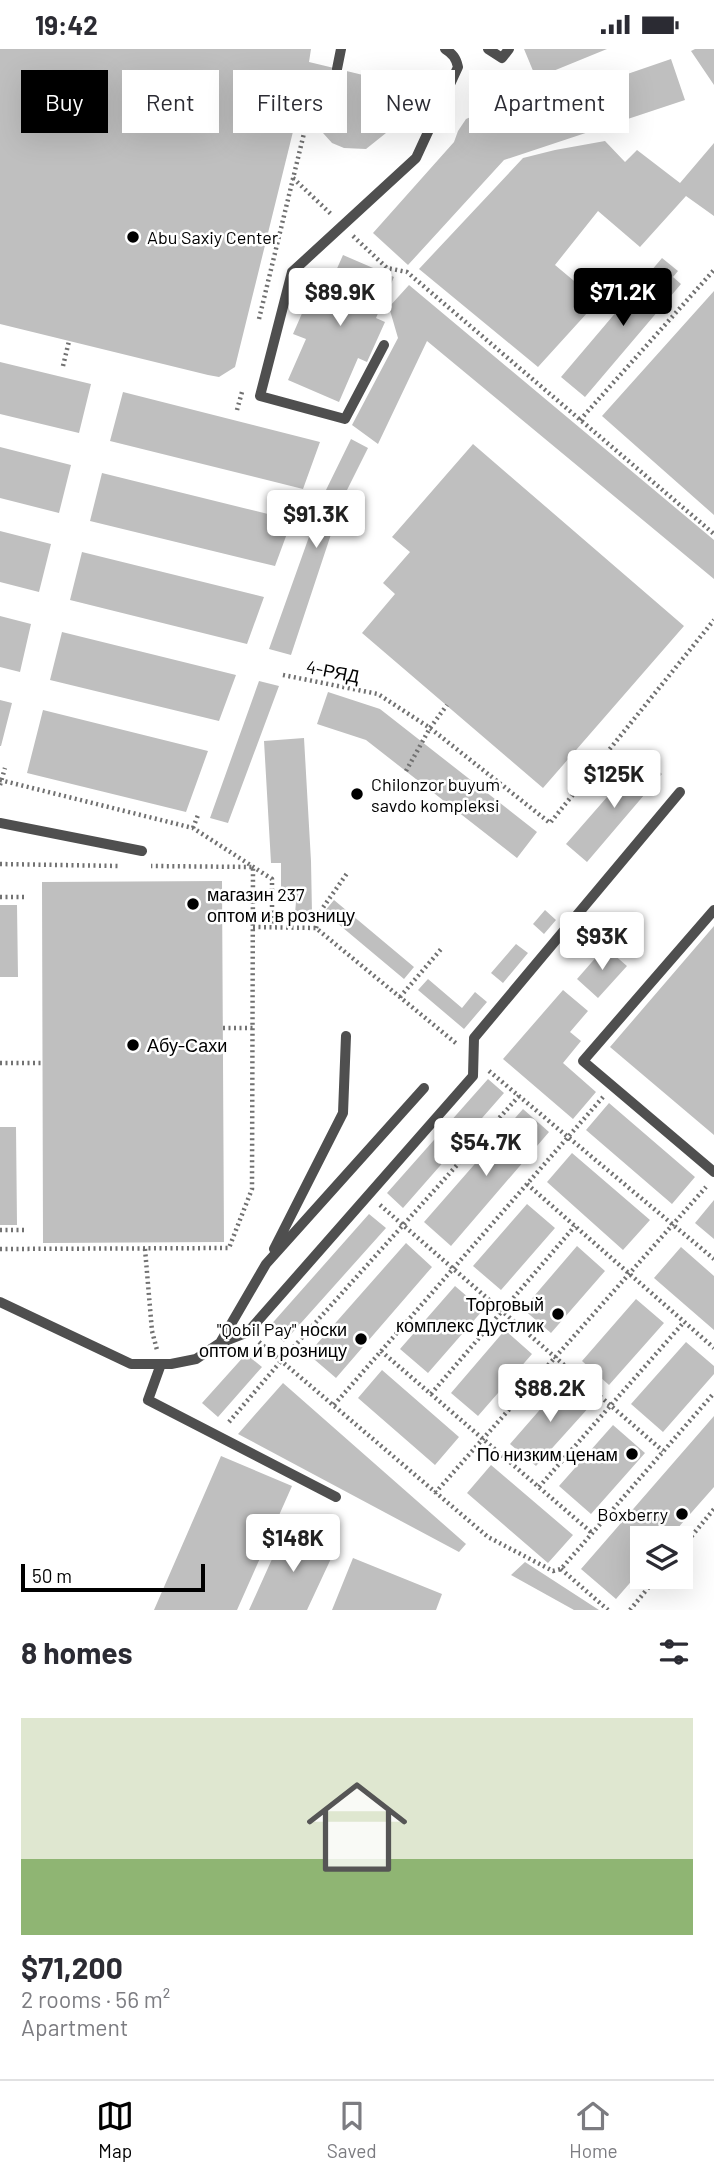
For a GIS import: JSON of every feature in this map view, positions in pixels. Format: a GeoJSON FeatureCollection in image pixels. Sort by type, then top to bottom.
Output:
{"type":"FeatureCollection","features":[{"type":"Feature","properties":{"kind":"lane"},"geometry":{"type":"LineString","coordinates":[[337,69],[341,49]]}},
{"type":"Feature","properties":{"kind":"lane"},"geometry":{"type":"LineString","coordinates":[[384,345],[345,419],[260,396],[292,272],[416,158],[458,67],[452,53],[445,49]]}},
{"type":"Feature","properties":{"kind":"lane"},"geometry":{"type":"LineString","coordinates":[[488,49],[502,58],[509,49]]}},
{"type":"Feature","properties":{"kind":"lane"},"geometry":{"type":"LineString","coordinates":[[0,1303],[131,1364],[161,1364],[195,1359],[220,1343],[248,1332],[473,1076],[474,1038],[680,792]]}},
{"type":"Feature","properties":{"kind":"lane"},"geometry":{"type":"LineString","coordinates":[[0,823],[142,851]]}},
{"type":"Feature","properties":{"kind":"lane"},"geometry":{"type":"LineString","coordinates":[[714,911],[583,1061],[714,1171]]}},
{"type":"Feature","properties":{"kind":"lane"},"geometry":{"type":"LineString","coordinates":[[220,1343],[266,1264],[343,1113],[346,1036]]}},
{"type":"Feature","properties":{"kind":"lane"},"geometry":{"type":"LineString","coordinates":[[266,1264],[424,1088]]}},
{"type":"Feature","properties":{"kind":"lane"},"geometry":{"type":"LineString","coordinates":[[161,1364],[148,1400],[336,1497]]}},
{"type":"Feature","properties":{"kind":"path"},"geometry":{"type":"LineString","coordinates":[[259,320],[304,133]]}},
{"type":"Feature","properties":{"kind":"path"},"geometry":{"type":"LineString","coordinates":[[387,268],[407,272],[714,534]]}},
{"type":"Feature","properties":{"kind":"path"},"geometry":{"type":"LineString","coordinates":[[580,420],[714,271]]}},
{"type":"Feature","properties":{"kind":"path"},"geometry":{"type":"LineString","coordinates":[[63,366],[69,341]]}},
{"type":"Feature","properties":{"kind":"path"},"geometry":{"type":"LineString","coordinates":[[237,410],[244,384]]}},
{"type":"Feature","properties":{"kind":"path"},"geometry":{"type":"LineString","coordinates":[[430,728],[550,823],[714,620]]}},
{"type":"Feature","properties":{"kind":"path","name":"4-РЯД"},"geometry":{"type":"LineString","coordinates":[[283,675],[378,694],[430,728]]}},
{"type":"Feature","properties":{"kind":"path"},"geometry":{"type":"LineString","coordinates":[[406,771],[430,728],[447,705]]}},
{"type":"Feature","properties":{"kind":"path"},"geometry":{"type":"LineString","coordinates":[[5,768],[1,782],[193,828],[272,879],[272,927]]}},
{"type":"Feature","properties":{"kind":"path"},"geometry":{"type":"LineString","coordinates":[[193,828],[198,815]]}},
{"type":"Feature","properties":{"kind":"path"},"geometry":{"type":"LineString","coordinates":[[0,1249],[229,1248],[252,1189],[253,867]]}},
{"type":"Feature","properties":{"kind":"path"},"geometry":{"type":"LineString","coordinates":[[316,928],[322,909],[348,872]]}},
{"type":"Feature","properties":{"kind":"path"},"geometry":{"type":"LineString","coordinates":[[0,897],[25,897]]}},
{"type":"Feature","properties":{"kind":"path"},"geometry":{"type":"LineString","coordinates":[[253,927],[316,928],[714,1259]]}},
{"type":"Feature","properties":{"kind":"path"},"geometry":{"type":"LineString","coordinates":[[400,997],[442,948]]}},
{"type":"Feature","properties":{"kind":"path"},"geometry":{"type":"LineString","coordinates":[[223,1028],[253,1028]]}},
{"type":"Feature","properties":{"kind":"path"},"geometry":{"type":"LineString","coordinates":[[0,1063],[43,1063]]}},
{"type":"Feature","properties":{"kind":"path"},"geometry":{"type":"LineString","coordinates":[[334,1405],[613,1086]]}},
{"type":"Feature","properties":{"kind":"path"},"geometry":{"type":"LineString","coordinates":[[217,1436],[281,1360],[519,1096]]}},
{"type":"Feature","properties":{"kind":"path"},"geometry":{"type":"LineString","coordinates":[[435,1493],[714,1178]]}},
{"type":"Feature","properties":{"kind":"path"},"geometry":{"type":"LineString","coordinates":[[527,1184],[714,1348]]}},
{"type":"Feature","properties":{"kind":"path"},"geometry":{"type":"LineString","coordinates":[[368,1195],[663,1451]]}},
{"type":"Feature","properties":{"kind":"path"},"geometry":{"type":"LineString","coordinates":[[432,1394],[575,1226]]}},
{"type":"Feature","properties":{"kind":"path"},"geometry":{"type":"LineString","coordinates":[[0,1230],[27,1230]]}},
{"type":"Feature","properties":{"kind":"path"},"geometry":{"type":"LineString","coordinates":[[145,1249],[152,1331],[161,1364]]}},
{"type":"Feature","properties":{"kind":"path"},"geometry":{"type":"LineString","coordinates":[[539,1487],[684,1322]]}},
{"type":"Feature","properties":{"kind":"path"},"geometry":{"type":"LineString","coordinates":[[248,1332],[488,1537],[553,1571],[561,1569],[714,1393]]}},
{"type":"Feature","properties":{"kind":"path"},"geometry":{"type":"LineString","coordinates":[[381,1351],[592,1533]]}},
{"type":"Feature","properties":{"kind":"path"},"geometry":{"type":"LineString","coordinates":[[693,1534],[714,1509]]}},
{"type":"Feature","properties":{"kind":"path"},"geometry":{"type":"LineString","coordinates":[[561,1569],[608,1610]]}},
{"type":"Feature","properties":{"kind":"path"},"geometry":{"type":"LineString","coordinates":[[630,1610],[647,1589]]}},
{"type":"Feature","properties":{"kind":"building","name":"Abu Saxiy Center"},"geometry":{"type":"Polygon","coordinates":[[[0,49],[311,49],[309,62],[342,70],[233,70],[233,133],[293,133],[235,367],[219,377],[208,375],[0,324],[0,49]]]}},
{"type":"Feature","properties":{"kind":"building"},"geometry":{"type":"Polygon","coordinates":[[[524,49],[607,49],[556,70],[533,70],[524,49]]]}},
{"type":"Feature","properties":{"kind":"building"},"geometry":{"type":"Polygon","coordinates":[[[714,49],[714,85],[691,51],[714,49]]]}},
{"type":"Feature","properties":{"kind":"building"},"geometry":{"type":"Polygon","coordinates":[[[671,59],[685,100],[629,119],[629,73],[671,59]]]}},
{"type":"Feature","properties":{"kind":"building","name":"Abu Saxiy Center"},"geometry":{"type":"Polygon","coordinates":[[[347,71],[361,75],[361,133],[386,133],[366,149],[344,148],[332,143],[323,133],[347,133],[347,71]]]}},
{"type":"Feature","properties":{"kind":"building"},"geometry":{"type":"Polygon","coordinates":[[[469,118],[469,133],[585,133],[504,160],[408,265],[373,233],[454,142],[469,118]]]}},
{"type":"Feature","properties":{"kind":"building"},"geometry":{"type":"Polygon","coordinates":[[[605,141],[625,162],[637,150],[680,183],[714,143],[714,216],[686,196],[640,247],[598,211],[555,265],[598,301],[538,367],[419,269],[523,158],[605,141]]]}},
{"type":"Feature","properties":{"kind":"building"},"geometry":{"type":"Polygon","coordinates":[[[343,255],[394,277],[376,318],[385,322],[367,362],[358,358],[339,402],[288,380],[306,339],[293,334],[310,295],[323,300],[343,255]]]}},
{"type":"Feature","properties":{"kind":"building"},"geometry":{"type":"Polygon","coordinates":[[[662,258],[678,271],[673,277],[681,284],[585,397],[561,377],[662,258]]]}},
{"type":"Feature","properties":{"kind":"building"},"geometry":{"type":"Polygon","coordinates":[[[409,285],[714,540],[714,579],[427,341],[378,444],[352,425],[398,338],[389,307],[409,285]]]}},
{"type":"Feature","properties":{"kind":"building"},"geometry":{"type":"Polygon","coordinates":[[[714,291],[714,515],[602,416],[714,291]]]}},
{"type":"Feature","properties":{"kind":"building"},"geometry":{"type":"Polygon","coordinates":[[[0,362],[91,384],[79,433],[0,414],[0,362]]]}},
{"type":"Feature","properties":{"kind":"building"},"geometry":{"type":"Polygon","coordinates":[[[123,392],[320,442],[303,489],[110,441],[123,392]]]}},
{"type":"Feature","properties":{"kind":"building"},"geometry":{"type":"Polygon","coordinates":[[[351,439],[368,448],[343,498],[291,655],[269,649],[325,492],[351,439]]]}},
{"type":"Feature","properties":{"kind":"building"},"geometry":{"type":"Polygon","coordinates":[[[473,444],[684,626],[543,788],[362,633],[395,594],[383,583],[410,552],[392,537],[473,444]]]}},
{"type":"Feature","properties":{"kind":"building"},"geometry":{"type":"Polygon","coordinates":[[[0,447],[71,465],[59,513],[0,498],[0,447]]]}},
{"type":"Feature","properties":{"kind":"building"},"geometry":{"type":"Polygon","coordinates":[[[102,473],[292,520],[275,566],[90,521],[102,473]]]}},
{"type":"Feature","properties":{"kind":"building"},"geometry":{"type":"Polygon","coordinates":[[[0,531],[51,544],[39,592],[0,582],[0,531]]]}},
{"type":"Feature","properties":{"kind":"building"},"geometry":{"type":"Polygon","coordinates":[[[82,552],[264,597],[247,644],[70,600],[82,552]]]}},
{"type":"Feature","properties":{"kind":"building"},"geometry":{"type":"Polygon","coordinates":[[[0,616],[31,624],[20,672],[0,667],[0,616]]]}},
{"type":"Feature","properties":{"kind":"building"},"geometry":{"type":"Polygon","coordinates":[[[62,632],[236,675],[219,721],[50,680],[62,632]]]}},
{"type":"Feature","properties":{"kind":"building"},"geometry":{"type":"Polygon","coordinates":[[[259,681],[279,686],[228,823],[210,818],[259,681]]]}},
{"type":"Feature","properties":{"kind":"building"},"geometry":{"type":"Polygon","coordinates":[[[328,692],[380,709],[537,832],[517,858],[366,740],[317,724],[328,692]]]}},
{"type":"Feature","properties":{"kind":"building"},"geometry":{"type":"Polygon","coordinates":[[[0,700],[12,703],[1,746],[0,746],[0,700]]]}},
{"type":"Feature","properties":{"kind":"building"},"geometry":{"type":"Polygon","coordinates":[[[43,710],[208,751],[186,812],[27,773],[43,710]]]}},
{"type":"Feature","properties":{"kind":"building"},"geometry":{"type":"Polygon","coordinates":[[[304,738],[312,914],[295,913],[296,902],[281,902],[281,863],[271,863],[264,741],[304,738]]]}},
{"type":"Feature","properties":{"kind":"building"},"geometry":{"type":"Polygon","coordinates":[[[642,757],[662,774],[587,862],[566,844],[642,757]]]}},
{"type":"Feature","properties":{"kind":"building","name":"Абу-Сахи"},"geometry":{"type":"Polygon","coordinates":[[[222,881],[224,1242],[43,1243],[42,882],[222,881]]]}},
{"type":"Feature","properties":{"kind":"building"},"geometry":{"type":"Polygon","coordinates":[[[334,900],[414,967],[404,979],[324,912],[334,900]]]}},
{"type":"Feature","properties":{"kind":"building"},"geometry":{"type":"Polygon","coordinates":[[[0,905],[17,905],[18,977],[0,977],[0,905]]]}},
{"type":"Feature","properties":{"kind":"building"},"geometry":{"type":"Polygon","coordinates":[[[545,910],[556,920],[544,934],[533,924],[545,910]]]}},
{"type":"Feature","properties":{"kind":"building"},"geometry":{"type":"Polygon","coordinates":[[[714,926],[714,1135],[610,1047],[714,926]]]}},
{"type":"Feature","properties":{"kind":"building"},"geometry":{"type":"Polygon","coordinates":[[[516,944],[528,953],[503,983],[491,973],[516,944]]]}},
{"type":"Feature","properties":{"kind":"building"},"geometry":{"type":"Polygon","coordinates":[[[605,947],[627,966],[598,998],[577,979],[605,947]]]}},
{"type":"Feature","properties":{"kind":"building"},"geometry":{"type":"Polygon","coordinates":[[[428,979],[462,1008],[475,992],[487,1002],[464,1029],[418,990],[428,979]]]}},
{"type":"Feature","properties":{"kind":"building"},"geometry":{"type":"Polygon","coordinates":[[[563,990],[588,1011],[570,1032],[581,1041],[563,1063],[596,1092],[573,1119],[503,1059],[563,990]]]}},
{"type":"Feature","properties":{"kind":"building"},"geometry":{"type":"Polygon","coordinates":[[[488,1079],[504,1093],[403,1208],[387,1193],[488,1079]]]}},
{"type":"Feature","properties":{"kind":"building"},"geometry":{"type":"Polygon","coordinates":[[[609,1103],[695,1177],[672,1204],[586,1130],[609,1103]]]}},
{"type":"Feature","properties":{"kind":"building"},"geometry":{"type":"Polygon","coordinates":[[[523,1109],[549,1132],[451,1246],[424,1222],[523,1109]]]}},
{"type":"Feature","properties":{"kind":"building"},"geometry":{"type":"Polygon","coordinates":[[[0,1127],[16,1127],[17,1225],[0,1225],[0,1127]]]}},
{"type":"Feature","properties":{"kind":"building"},"geometry":{"type":"Polygon","coordinates":[[[572,1153],[650,1220],[623,1250],[547,1182],[572,1153]]]}},
{"type":"Feature","properties":{"kind":"building"},"geometry":{"type":"Polygon","coordinates":[[[714,1200],[714,1239],[695,1223],[714,1200]]]}},
{"type":"Feature","properties":{"kind":"building"},"geometry":{"type":"Polygon","coordinates":[[[527,1204],[555,1228],[501,1290],[473,1266],[527,1204]]]}},
{"type":"Feature","properties":{"kind":"building"},"geometry":{"type":"Polygon","coordinates":[[[369,1214],[386,1228],[284,1342],[268,1328],[369,1214]]]}},
{"type":"Feature","properties":{"kind":"building"},"geometry":{"type":"Polygon","coordinates":[[[406,1243],[432,1267],[336,1378],[308,1354],[406,1243]]]}},
{"type":"Feature","properties":{"kind":"building"},"geometry":{"type":"Polygon","coordinates":[[[577,1246],[605,1271],[551,1333],[523,1309],[577,1246]]]}},
{"type":"Feature","properties":{"kind":"building"},"geometry":{"type":"Polygon","coordinates":[[[681,1247],[714,1276],[714,1330],[654,1278],[681,1247]]]}},
{"type":"Feature","properties":{"kind":"building"},"geometry":{"type":"Polygon","coordinates":[[[455,1286],[483,1310],[428,1373],[400,1349],[455,1286]]]}},
{"type":"Feature","properties":{"kind":"building"},"geometry":{"type":"Polygon","coordinates":[[[636,1299],[664,1323],[609,1385],[582,1361],[636,1299]]]}},
{"type":"Feature","properties":{"kind":"building"},"geometry":{"type":"Polygon","coordinates":[[[505,1330],[532,1354],[478,1416],[451,1393],[505,1330]]]}},
{"type":"Feature","properties":{"kind":"building"},"geometry":{"type":"Polygon","coordinates":[[[686,1342],[714,1366],[714,1374],[663,1432],[631,1404],[686,1342]]]}},
{"type":"Feature","properties":{"kind":"building"},"geometry":{"type":"Polygon","coordinates":[[[246,1354],[262,1367],[218,1417],[202,1403],[246,1354]]]}},
{"type":"Feature","properties":{"kind":"building"},"geometry":{"type":"Polygon","coordinates":[[[382,1370],[459,1437],[435,1465],[358,1398],[382,1370]]]}},
{"type":"Feature","properties":{"kind":"building"},"geometry":{"type":"Polygon","coordinates":[[[564,1382],[591,1405],[536,1466],[510,1444],[564,1382]]]}},
{"type":"Feature","properties":{"kind":"building"},"geometry":{"type":"Polygon","coordinates":[[[283,1383],[466,1544],[459,1552],[238,1434],[283,1383]]]}},
{"type":"Feature","properties":{"kind":"building"},"geometry":{"type":"Polygon","coordinates":[[[714,1416],[714,1487],[680,1526],[630,1526],[630,1583],[616,1599],[581,1569],[714,1416]]]}},
{"type":"Feature","properties":{"kind":"building"},"geometry":{"type":"Polygon","coordinates":[[[613,1425],[645,1453],[591,1514],[559,1486],[613,1425]]]}},
{"type":"Feature","properties":{"kind":"building"},"geometry":{"type":"Polygon","coordinates":[[[221,1456],[292,1486],[237,1610],[154,1610],[221,1456]]]}},
{"type":"Feature","properties":{"kind":"building"},"geometry":{"type":"Polygon","coordinates":[[[491,1465],[573,1535],[548,1563],[467,1493],[491,1465]]]}},
{"type":"Feature","properties":{"kind":"building"},"geometry":{"type":"Polygon","coordinates":[[[286,1528],[335,1550],[307,1610],[249,1610],[286,1528]]]}},
{"type":"Feature","properties":{"kind":"building"},"geometry":{"type":"Polygon","coordinates":[[[353,1558],[442,1594],[436,1610],[332,1610],[353,1558]]]}},
{"type":"Feature","properties":{"kind":"building"},"geometry":{"type":"Polygon","coordinates":[[[525,1562],[599,1610],[574,1610],[511,1575],[525,1562]]]}},
{"type":"Feature","properties":{"kind":"place","name":"Abu Saxiy Center"},"geometry":{"type":"Point","coordinates":[133,237]}},
{"type":"Feature","properties":{"kind":"place","name":"Chilonzor buyum savdo kompleksi"},"geometry":{"type":"Point","coordinates":[357,794]}},
{"type":"Feature","properties":{"kind":"place","name":"магазин 237 оптом и в розницу"},"geometry":{"type":"Point","coordinates":[193,904]}},
{"type":"Feature","properties":{"kind":"place","name":"Абу-Сахи"},"geometry":{"type":"Point","coordinates":[133,1045]}},
{"type":"Feature","properties":{"kind":"place","name":"Торговый комплекс Дустлик"},"geometry":{"type":"Point","coordinates":[558,1314]}},
{"type":"Feature","properties":{"kind":"place","name":"\"Qobil Pay\" носки оптом и в розницу"},"geometry":{"type":"Point","coordinates":[361,1339]}},
{"type":"Feature","properties":{"kind":"place","name":"По низким ценам"},"geometry":{"type":"Point","coordinates":[632,1454]}},
{"type":"Feature","properties":{"kind":"place","name":"Boxberry"},"geometry":{"type":"Point","coordinates":[682,1514]}}]}
